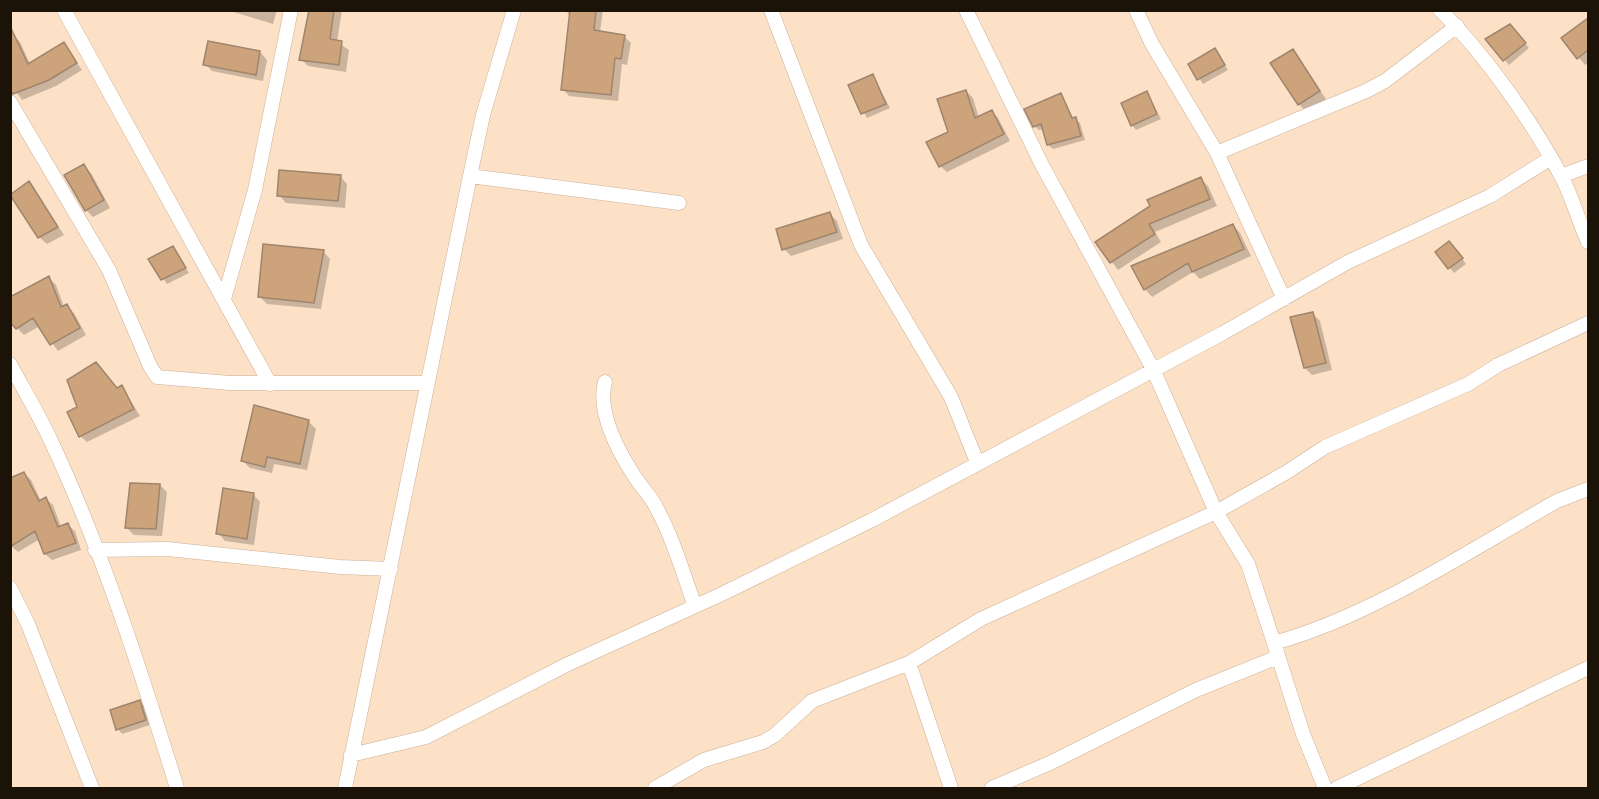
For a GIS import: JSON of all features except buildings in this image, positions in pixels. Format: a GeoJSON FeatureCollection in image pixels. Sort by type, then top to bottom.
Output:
{"type":"FeatureCollection","features":[{"type":"Feature","properties":{"kind":"street"},"geometry":{"type":"LineString","coordinates":[[64,10],[270,384]]}},
{"type":"Feature","properties":{"kind":"street"},"geometry":{"type":"LineString","coordinates":[[224,299],[255,190],[291,10]]}},
{"type":"Feature","properties":{"kind":"street"},"geometry":{"type":"LineString","coordinates":[[345,789],[483,115],[514,10]]}},
{"type":"Feature","properties":{"kind":"street"},"geometry":{"type":"LineString","coordinates":[[771,10],[861,245],[951,397],[977,462]]}},
{"type":"Feature","properties":{"kind":"street"},"geometry":{"type":"LineString","coordinates":[[966,10],[1042,165],[1153,369],[1216,512],[1248,564],[1325,789]]}},
{"type":"Feature","properties":{"kind":"street"},"geometry":{"type":"LineString","coordinates":[[1136,10],[1152,44],[1217,153],[1284,299]]}},
{"type":"Feature","properties":{"kind":"street"},"geometry":{"type":"LineString","coordinates":[[1440,10],[1457,27],[1511,98],[1551,158],[1561,176],[1588,242]]}},
{"type":"Feature","properties":{"kind":"street"},"geometry":{"type":"LineString","coordinates":[[1217,153],[1366,91],[1385,81],[1457,27]]}},
{"type":"Feature","properties":{"kind":"street"},"geometry":{"type":"LineString","coordinates":[[10,102],[109,270],[150,366],[157,377],[219,383],[428,383]]}},
{"type":"Feature","properties":{"kind":"street"},"geometry":{"type":"LineString","coordinates":[[351,755],[426,737],[568,664],[695,606],[872,520],[1375,248],[1490,196],[1551,158]]}},
{"type":"Feature","properties":{"kind":"street"},"geometry":{"type":"LineString","coordinates":[[1561,176],[1588,166]]}},
{"type":"Feature","properties":{"kind":"street"},"geometry":{"type":"LineString","coordinates":[[470,176],[679,203]]}},
{"type":"Feature","properties":{"kind":"street"},"geometry":{"type":"LineString","coordinates":[[655,789],[704,760],[763,742],[775,735],[812,701],[909,663],[981,619],[1216,512],[1287,472],[1325,447],[1467,384],[1498,366],[1588,323]]}},
{"type":"Feature","properties":{"kind":"street"},"geometry":{"type":"LineString","coordinates":[[10,364],[51,440],[95,550],[177,789]]}},
{"type":"Feature","properties":{"kind":"street"},"geometry":{"type":"LineString","coordinates":[[605,382],[603,400],[614,439],[634,477],[656,505],[675,548],[695,606]]}},
{"type":"Feature","properties":{"kind":"street"},"geometry":{"type":"LineString","coordinates":[[1274,644],[1306,635],[1359,612],[1557,501],[1588,489]]}},
{"type":"Feature","properties":{"kind":"street"},"geometry":{"type":"LineString","coordinates":[[95,550],[167,549],[340,567],[392,568]]}},
{"type":"Feature","properties":{"kind":"street"},"geometry":{"type":"LineString","coordinates":[[10,588],[28,624],[92,789]]}},
{"type":"Feature","properties":{"kind":"street"},"geometry":{"type":"LineString","coordinates":[[992,789],[1050,764],[1196,690],[1278,657]]}},
{"type":"Feature","properties":{"kind":"street"},"geometry":{"type":"LineString","coordinates":[[909,663],[951,789]]}},
{"type":"Feature","properties":{"kind":"street"},"geometry":{"type":"LineString","coordinates":[[1337,789],[1588,668]]}}]}
